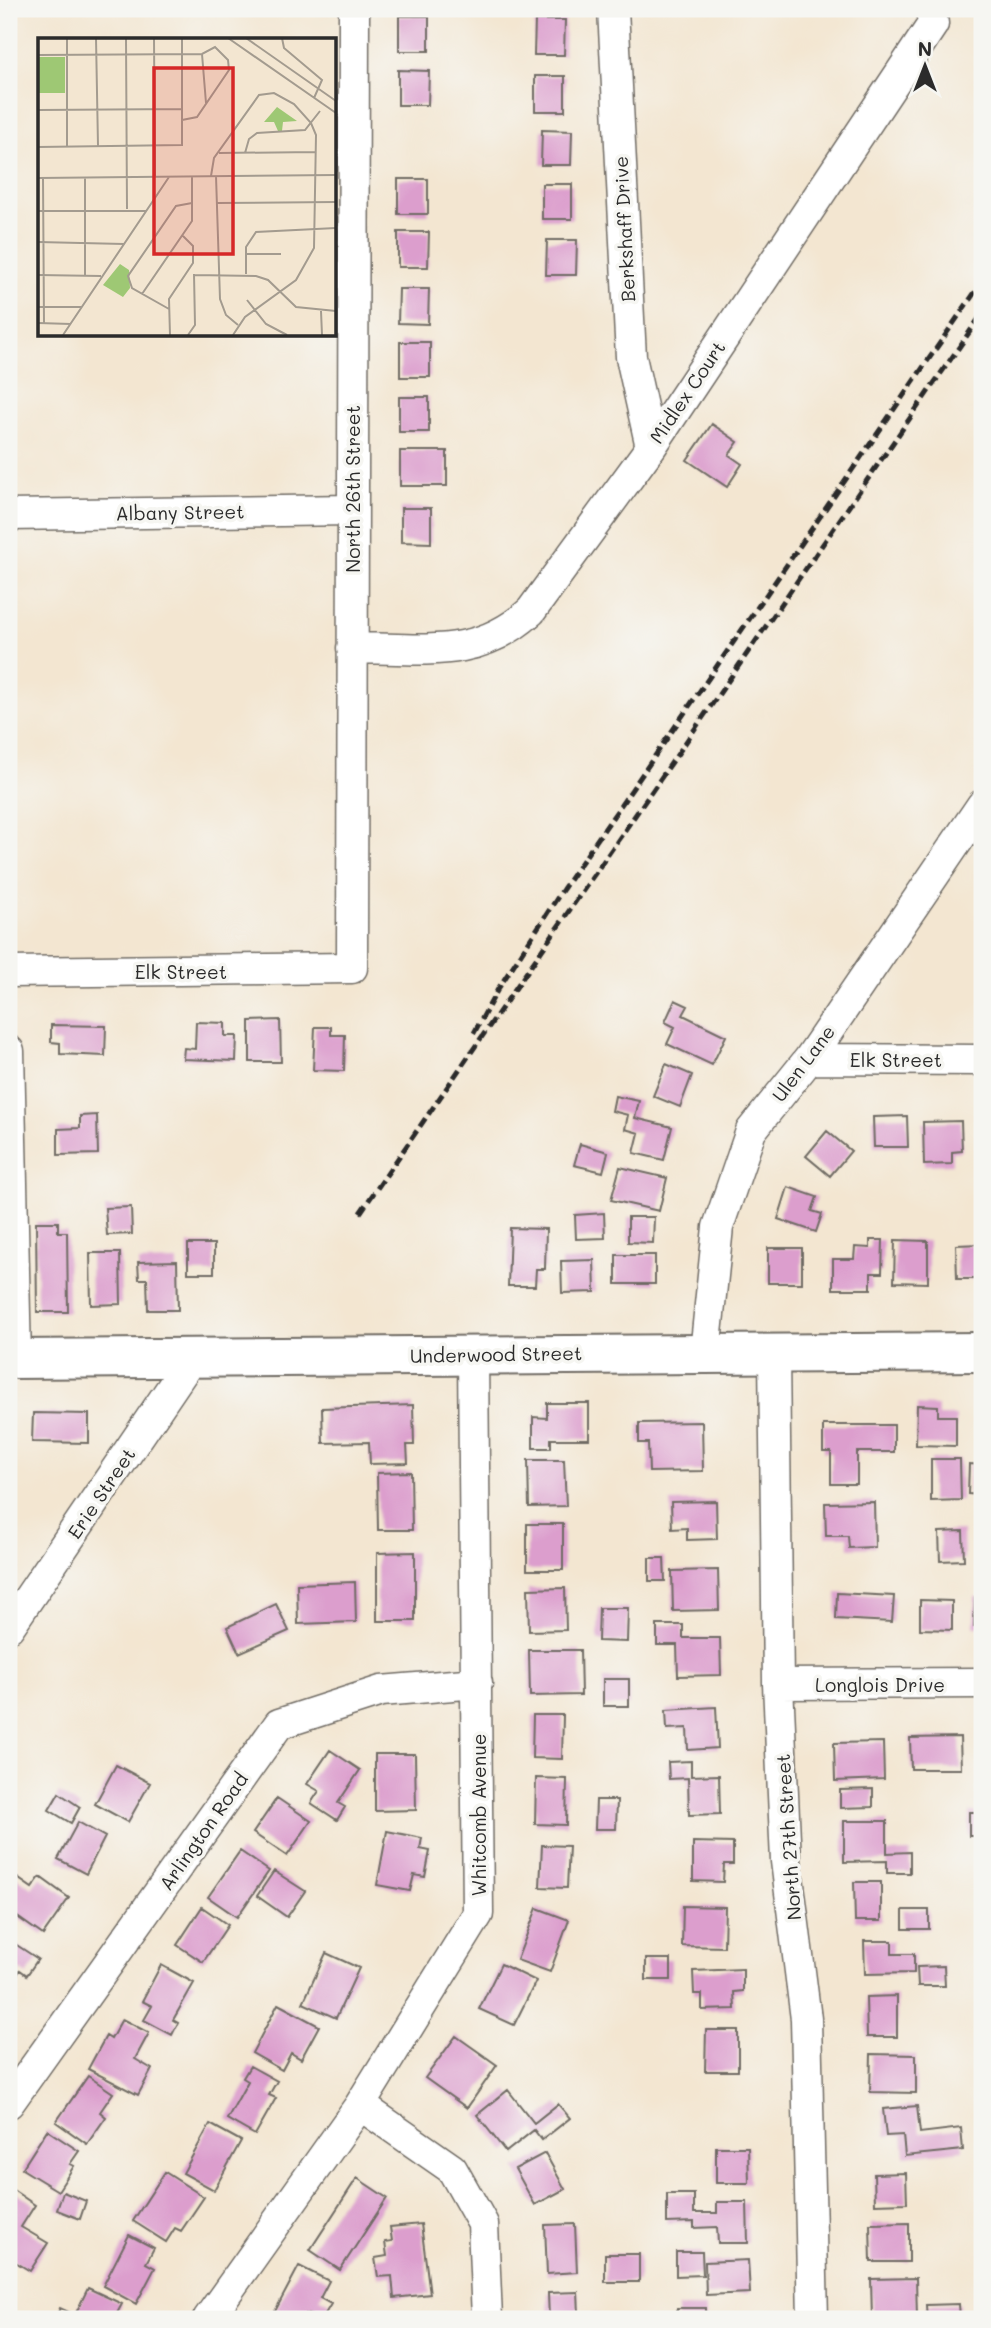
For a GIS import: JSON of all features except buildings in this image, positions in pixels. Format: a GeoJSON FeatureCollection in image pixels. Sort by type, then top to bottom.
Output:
{"type":"FeatureCollection","features":[{"type":"Feature","properties":{"kind":"street","name":"North 26th Street"},"geometry":{"type":"LineString","coordinates":[[352,968],[354,9]]}},
{"type":"Feature","properties":{"kind":"street","name":"Berkshaff Drive"},"geometry":{"type":"LineString","coordinates":[[613,9],[631,357],[651,447]]}},
{"type":"Feature","properties":{"kind":"street","name":"Midlex Court"},"geometry":{"type":"LineString","coordinates":[[352,648],[467,647],[510,630],[531,611],[651,447],[933,24],[932,9]]}},
{"type":"Feature","properties":{"kind":"street","name":"Albany Street"},"geometry":{"type":"LineString","coordinates":[[9,515],[352,510]]}},
{"type":"Feature","properties":{"kind":"street","name":"Ulen Lane"},"geometry":{"type":"LineString","coordinates":[[705,1353],[718,1227],[751,1131],[809,1059],[982,805]]}},
{"type":"Feature","properties":{"kind":"street","name":"Elk Street"},"geometry":{"type":"LineString","coordinates":[[9,972],[352,968]]}},
{"type":"Feature","properties":{"kind":"street"},"geometry":{"type":"LineString","coordinates":[[9,1051],[12,1359]]}},
{"type":"Feature","properties":{"kind":"street","name":"Elk Street"},"geometry":{"type":"LineString","coordinates":[[809,1059],[982,1059]]}},
{"type":"Feature","properties":{"kind":"street","name":"Underwood Street"},"geometry":{"type":"LineString","coordinates":[[12,1359],[982,1352]]}},
{"type":"Feature","properties":{"kind":"street","name":"Whitcomb Avenue"},"geometry":{"type":"LineString","coordinates":[[208,2319],[360,2105],[478,1914],[472,1354]]}},
{"type":"Feature","properties":{"kind":"street","name":"North 27th Street"},"geometry":{"type":"LineString","coordinates":[[774,1355],[778,1684],[786,1861],[806,2019],[813,2319]]}},
{"type":"Feature","properties":{"kind":"street","name":"Erie Street"},"geometry":{"type":"LineString","coordinates":[[9,1627],[192,1358]]}},
{"type":"Feature","properties":{"kind":"street","name":"Arlington Road"},"geometry":{"type":"LineString","coordinates":[[9,2103],[279,1724],[381,1690],[477,1683]]}},
{"type":"Feature","properties":{"kind":"street","name":"Longlois Drive"},"geometry":{"type":"LineString","coordinates":[[778,1684],[982,1683]]}},
{"type":"Feature","properties":{"kind":"street"},"geometry":{"type":"LineString","coordinates":[[360,2105],[452,2169],[483,2224],[486,2319]]}},
{"type":"Feature","properties":{"kind":"railway"},"geometry":{"type":"LineString","coordinates":[[474,1033],[498,989],[563,889],[982,282]]}},
{"type":"Feature","properties":{"kind":"railway"},"geometry":{"type":"LineString","coordinates":[[360,1213],[982,314]]}}]}
